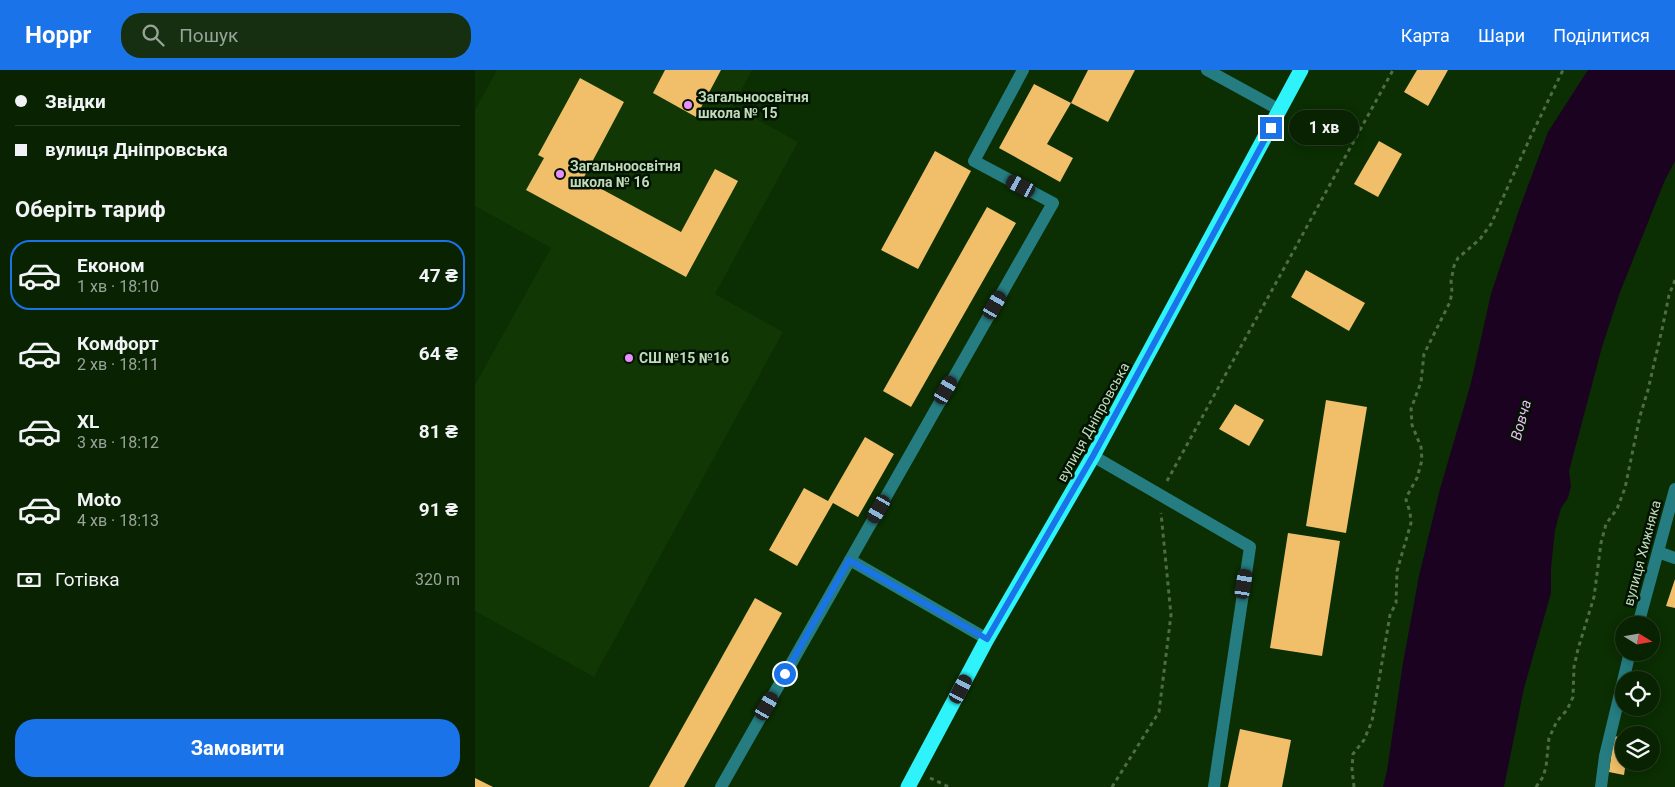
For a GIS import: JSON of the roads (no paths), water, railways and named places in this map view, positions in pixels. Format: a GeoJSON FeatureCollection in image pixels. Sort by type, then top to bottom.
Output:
{"type":"FeatureCollection","features":[{"type":"Feature","properties":{"kind":"highway","name":"вулиця Дніпровська"},"geometry":{"type":"LineString","coordinates":[[908,787],[987,639],[1093,456],[1301,70]]}},
{"type":"Feature","properties":{"kind":"street"},"geometry":{"type":"LineString","coordinates":[[721,787],[1053,203],[974,161],[1023,70]]}},
{"type":"Feature","properties":{"kind":"street"},"geometry":{"type":"LineString","coordinates":[[1207,70],[1281,110]]}},
{"type":"Feature","properties":{"kind":"street"},"geometry":{"type":"LineString","coordinates":[[1093,456],[1250,547],[1214,787]]}},
{"type":"Feature","properties":{"kind":"street","name":"вулиця Хижняка"},"geometry":{"type":"LineString","coordinates":[[1640,616],[1675,489]]}},
{"type":"Feature","properties":{"kind":"street"},"geometry":{"type":"LineString","coordinates":[[1658,552],[1675,558]]}},
{"type":"Feature","properties":{"kind":"street"},"geometry":{"type":"LineString","coordinates":[[849,560],[987,639]]}},
{"type":"Feature","properties":{"kind":"street"},"geometry":{"type":"LineString","coordinates":[[1601,787],[1605,756],[1629,661]]}},
{"type":"Feature","properties":{"kind":"water","name":"Вовча"},"geometry":{"type":"Polygon","coordinates":[[[1588,70],[1675,70],[1675,161],[1665,180],[1620,292],[1602,347],[1569,471],[1571,486],[1568,498],[1561,508],[1555,530],[1551,568],[1551,593],[1524,688],[1504,787],[1383,787],[1419,576],[1440,489],[1471,383],[1491,294],[1548,132],[1588,70]]]}},
{"type":"Feature","properties":{"kind":"place","name":"Загальноосвітня школа № 15"},"geometry":{"type":"Point","coordinates":[688,105]}},
{"type":"Feature","properties":{"kind":"place","name":"Загальноосвітня школа № 16"},"geometry":{"type":"Point","coordinates":[560,174]}},
{"type":"Feature","properties":{"kind":"place","name":"СШ №15 №16"},"geometry":{"type":"Point","coordinates":[629,358]}}]}
